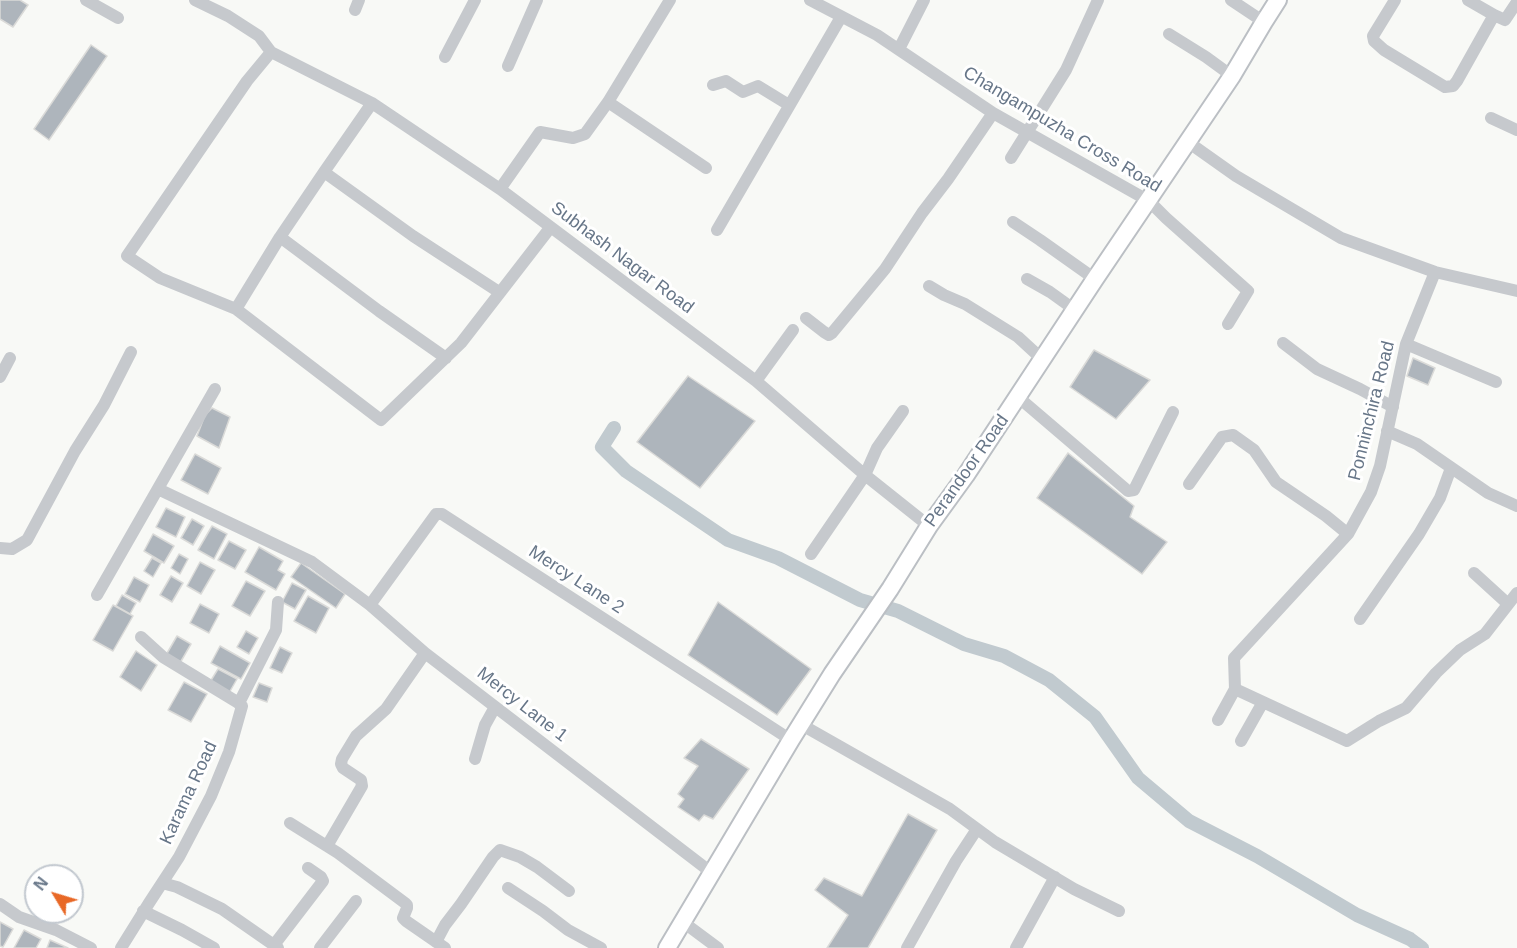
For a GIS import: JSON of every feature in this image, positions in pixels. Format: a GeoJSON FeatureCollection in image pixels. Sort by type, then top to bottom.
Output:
{"type":"FeatureCollection","features":[{"type":"Feature","properties":{"kind":"main road","name":"Perandoor Road"},"geometry":{"type":"LineString","coordinates":[[667,948],[832,675],[929,526],[966,475],[1232,76],[1278,0]]}},
{"type":"Feature","properties":{"kind":"street"},"geometry":{"type":"LineString","coordinates":[[86,0],[118,18]]}},
{"type":"Feature","properties":{"kind":"street","name":"Subhash Nagar Road"},"geometry":{"type":"LineString","coordinates":[[195,0],[228,16],[259,36],[271,52],[372,103],[500,189],[756,381],[865,475],[929,526]]}},
{"type":"Feature","properties":{"kind":"street"},"geometry":{"type":"LineString","coordinates":[[445,57],[475,0]]}},
{"type":"Feature","properties":{"kind":"street"},"geometry":{"type":"LineString","coordinates":[[508,66],[537,0]]}},
{"type":"Feature","properties":{"kind":"street"},"geometry":{"type":"LineString","coordinates":[[500,189],[540,132],[573,138],[585,134],[608,102],[670,0]]}},
{"type":"Feature","properties":{"kind":"street","name":"Changampuzha Cross Road"},"geometry":{"type":"LineString","coordinates":[[810,0],[825,4],[842,17],[877,35],[1026,133],[1149,201],[1248,291],[1228,324]]}},
{"type":"Feature","properties":{"kind":"street"},"geometry":{"type":"LineString","coordinates":[[899,49],[924,0]]}},
{"type":"Feature","properties":{"kind":"street"},"geometry":{"type":"LineString","coordinates":[[1011,158],[1066,70],[1098,0]]}},
{"type":"Feature","properties":{"kind":"street"},"geometry":{"type":"LineString","coordinates":[[1231,0],[1263,22]]}},
{"type":"Feature","properties":{"kind":"street"},"geometry":{"type":"LineString","coordinates":[[1395,0],[1373,36],[1374,41],[1384,50],[1445,87],[1452,86],[1457,81],[1494,15]]}},
{"type":"Feature","properties":{"kind":"street"},"geometry":{"type":"LineString","coordinates":[[1468,0],[1505,20],[1517,2]]}},
{"type":"Feature","properties":{"kind":"street"},"geometry":{"type":"LineString","coordinates":[[717,230],[842,17]]}},
{"type":"Feature","properties":{"kind":"street"},"geometry":{"type":"LineString","coordinates":[[1169,34],[1232,76]]}},
{"type":"Feature","properties":{"kind":"street"},"geometry":{"type":"LineString","coordinates":[[271,52],[247,81],[127,256],[160,278],[236,309],[381,420],[461,343],[550,228]]}},
{"type":"Feature","properties":{"kind":"street"},"geometry":{"type":"LineString","coordinates":[[713,85],[726,81],[742,92],[758,86],[789,105]]}},
{"type":"Feature","properties":{"kind":"street"},"geometry":{"type":"LineString","coordinates":[[608,102],[706,168]]}},
{"type":"Feature","properties":{"kind":"street"},"geometry":{"type":"LineString","coordinates":[[236,309],[280,237],[372,103]]}},
{"type":"Feature","properties":{"kind":"street"},"geometry":{"type":"LineString","coordinates":[[806,318],[824,333],[829,335],[832,333],[885,269],[993,113]]}},
{"type":"Feature","properties":{"kind":"street"},"geometry":{"type":"LineString","coordinates":[[1491,118],[1517,130]]}},
{"type":"Feature","properties":{"kind":"street"},"geometry":{"type":"LineString","coordinates":[[1188,142],[1236,176],[1341,238],[1435,272],[1517,291]]}},
{"type":"Feature","properties":{"kind":"street"},"geometry":{"type":"LineString","coordinates":[[324,172],[413,236],[500,292]]}},
{"type":"Feature","properties":{"kind":"street"},"geometry":{"type":"LineString","coordinates":[[1013,222],[1095,279]]}},
{"type":"Feature","properties":{"kind":"street"},"geometry":{"type":"LineString","coordinates":[[280,237],[446,358]]}},
{"type":"Feature","properties":{"kind":"street","name":"Ponninchira Road"},"geometry":{"type":"LineString","coordinates":[[1235,689],[1234,658],[1348,534],[1371,492],[1380,466],[1406,344],[1435,272]]}},
{"type":"Feature","properties":{"kind":"street"},"geometry":{"type":"LineString","coordinates":[[1027,279],[1075,310]]}},
{"type":"Feature","properties":{"kind":"street"},"geometry":{"type":"LineString","coordinates":[[929,285],[1018,337],[1043,360]]}},
{"type":"Feature","properties":{"kind":"street"},"geometry":{"type":"LineString","coordinates":[[756,381],[793,330]]}},
{"type":"Feature","properties":{"kind":"street"},"geometry":{"type":"LineString","coordinates":[[1283,344],[1317,369],[1393,407]]}},
{"type":"Feature","properties":{"kind":"street"},"geometry":{"type":"LineString","coordinates":[[1406,344],[1496,382]]}},
{"type":"Feature","properties":{"kind":"street"},"geometry":{"type":"LineString","coordinates":[[0,548],[12,549],[27,540],[75,451],[104,405],[131,352]]}},
{"type":"Feature","properties":{"kind":"street"},"geometry":{"type":"LineString","coordinates":[[0,377],[10,358]]}},
{"type":"Feature","properties":{"kind":"street"},"geometry":{"type":"LineString","coordinates":[[97,595],[215,389]]}},
{"type":"Feature","properties":{"kind":"street"},"geometry":{"type":"LineString","coordinates":[[1018,397],[1128,491],[1134,490],[1173,412]]}},
{"type":"Feature","properties":{"kind":"street"},"geometry":{"type":"LineString","coordinates":[[811,554],[865,475],[877,448],[903,411]]}},
{"type":"Feature","properties":{"kind":"street"},"geometry":{"type":"LineString","coordinates":[[1387,431],[1417,444],[1488,493],[1517,506]]}},
{"type":"Feature","properties":{"kind":"street"},"geometry":{"type":"LineString","coordinates":[[1189,484],[1222,437],[1233,435],[1254,450],[1276,482],[1348,534]]}},
{"type":"Feature","properties":{"kind":"street"},"geometry":{"type":"LineString","coordinates":[[1360,619],[1440,498],[1451,468]]}},
{"type":"Feature","properties":{"kind":"street","name":"Mercy Lane 1"},"geometry":{"type":"LineString","coordinates":[[158,489],[312,562],[370,605],[425,654],[712,873]]}},
{"type":"Feature","properties":{"kind":"street","name":"Mercy Lane 2"},"geometry":{"type":"LineString","coordinates":[[370,605],[436,514],[442,514],[791,740]]}},
{"type":"Feature","properties":{"kind":"street"},"geometry":{"type":"LineString","coordinates":[[1474,573],[1508,604]]}},
{"type":"Feature","properties":{"kind":"street"},"geometry":{"type":"LineString","coordinates":[[1218,720],[1235,689],[1347,741],[1379,721],[1406,708],[1436,673],[1460,650],[1485,634],[1517,593]]}},
{"type":"Feature","properties":{"kind":"street","name":"Karama Road"},"geometry":{"type":"LineString","coordinates":[[121,948],[179,857],[211,796],[229,752],[241,709],[239,703],[276,630],[278,602]]}},
{"type":"Feature","properties":{"kind":"street"},"geometry":{"type":"LineString","coordinates":[[141,637],[163,657],[239,703]]}},
{"type":"Feature","properties":{"kind":"street"},"geometry":{"type":"LineString","coordinates":[[327,846],[362,786],[361,780],[341,764],[342,759],[356,736],[386,710],[425,654]]}},
{"type":"Feature","properties":{"kind":"street"},"geometry":{"type":"LineString","coordinates":[[1241,741],[1263,702]]}},
{"type":"Feature","properties":{"kind":"street"},"geometry":{"type":"LineString","coordinates":[[475,759],[485,725],[495,706]]}},
{"type":"Feature","properties":{"kind":"street"},"geometry":{"type":"LineString","coordinates":[[802,725],[950,809],[995,842],[1055,878],[1119,911]]}},
{"type":"Feature","properties":{"kind":"street"},"geometry":{"type":"LineString","coordinates":[[290,823],[327,846],[405,903],[407,908],[403,918],[440,945],[445,925],[500,850],[520,857],[537,867],[569,891]]}},
{"type":"Feature","properties":{"kind":"street"},"geometry":{"type":"LineString","coordinates":[[907,948],[977,828]]}},
{"type":"Feature","properties":{"kind":"street"},"geometry":{"type":"LineString","coordinates":[[162,883],[185,891],[222,909],[276,946],[323,881],[308,868]]}},
{"type":"Feature","properties":{"kind":"street"},"geometry":{"type":"LineString","coordinates":[[1016,948],[1055,878]]}},
{"type":"Feature","properties":{"kind":"street"},"geometry":{"type":"LineString","coordinates":[[508,888],[568,930],[601,948]]}},
{"type":"Feature","properties":{"kind":"street"},"geometry":{"type":"LineString","coordinates":[[320,948],[356,901]]}},
{"type":"Feature","properties":{"kind":"street"},"geometry":{"type":"LineString","coordinates":[[0,904],[19,917],[56,930],[91,948]]}},
{"type":"Feature","properties":{"kind":"street"},"geometry":{"type":"LineString","coordinates":[[143,911],[214,948]]}},
{"type":"Feature","properties":{"kind":"street"},"geometry":{"type":"LineString","coordinates":[[682,922],[718,948]]}},
{"type":"Feature","properties":{"kind":"building"},"geometry":{"type":"Polygon","coordinates":[[[0,0],[20,0],[28,5],[13,27],[0,19],[0,0]]]}},
{"type":"Feature","properties":{"kind":"building"},"geometry":{"type":"Polygon","coordinates":[[[91,45],[107,56],[49,140],[34,129],[91,45]]]}},
{"type":"Feature","properties":{"kind":"building"},"geometry":{"type":"Polygon","coordinates":[[[1094,350],[1150,380],[1116,419],[1070,387],[1094,350]]]}},
{"type":"Feature","properties":{"kind":"building"},"geometry":{"type":"Polygon","coordinates":[[[1413,358],[1435,368],[1428,385],[1407,376],[1413,358]]]}},
{"type":"Feature","properties":{"kind":"building"},"geometry":{"type":"Polygon","coordinates":[[[688,376],[755,421],[700,488],[637,442],[688,376]]]}},
{"type":"Feature","properties":{"kind":"building"},"geometry":{"type":"Polygon","coordinates":[[[212,408],[230,417],[219,448],[197,436],[205,415],[212,408]]]}},
{"type":"Feature","properties":{"kind":"building"},"geometry":{"type":"Polygon","coordinates":[[[1068,453],[1134,506],[1130,517],[1167,542],[1142,574],[1037,498],[1068,453]]]}},
{"type":"Feature","properties":{"kind":"building"},"geometry":{"type":"Polygon","coordinates":[[[195,454],[221,468],[208,494],[181,480],[195,454]]]}},
{"type":"Feature","properties":{"kind":"building"},"geometry":{"type":"Polygon","coordinates":[[[166,508],[185,517],[176,537],[156,527],[166,508]]]}},
{"type":"Feature","properties":{"kind":"building"},"geometry":{"type":"Polygon","coordinates":[[[192,519],[204,526],[193,545],[181,538],[192,519]]]}},
{"type":"Feature","properties":{"kind":"building"},"geometry":{"type":"Polygon","coordinates":[[[212,526],[227,534],[214,559],[198,550],[212,526]]]}},
{"type":"Feature","properties":{"kind":"building"},"geometry":{"type":"Polygon","coordinates":[[[153,534],[174,546],[164,563],[144,551],[153,534]]]}},
{"type":"Feature","properties":{"kind":"building"},"geometry":{"type":"Polygon","coordinates":[[[229,541],[246,550],[235,569],[218,560],[229,541]]]}},
{"type":"Feature","properties":{"kind":"building"},"geometry":{"type":"Polygon","coordinates":[[[259,547],[283,561],[278,570],[285,574],[276,590],[245,572],[259,547]]]}},
{"type":"Feature","properties":{"kind":"building"},"geometry":{"type":"Polygon","coordinates":[[[179,554],[188,559],[180,574],[171,568],[179,554]]]}},
{"type":"Feature","properties":{"kind":"building"},"geometry":{"type":"Polygon","coordinates":[[[152,558],[161,563],[153,577],[144,571],[152,558]]]}},
{"type":"Feature","properties":{"kind":"building"},"geometry":{"type":"Polygon","coordinates":[[[200,562],[215,570],[201,594],[187,586],[200,562]]]}},
{"type":"Feature","properties":{"kind":"building"},"geometry":{"type":"Polygon","coordinates":[[[301,563],[345,594],[336,608],[291,577],[301,563]]]}},
{"type":"Feature","properties":{"kind":"building"},"geometry":{"type":"Polygon","coordinates":[[[171,576],[183,583],[172,602],[160,595],[171,576]]]}},
{"type":"Feature","properties":{"kind":"building"},"geometry":{"type":"Polygon","coordinates":[[[134,577],[149,585],[140,602],[125,594],[134,577]]]}},
{"type":"Feature","properties":{"kind":"building"},"geometry":{"type":"Polygon","coordinates":[[[246,581],[265,591],[250,616],[232,606],[246,581]]]}},
{"type":"Feature","properties":{"kind":"building"},"geometry":{"type":"Polygon","coordinates":[[[292,583],[306,590],[295,609],[282,602],[292,583]]]}},
{"type":"Feature","properties":{"kind":"building"},"geometry":{"type":"Polygon","coordinates":[[[122,595],[136,603],[130,614],[116,606],[122,595]]]}},
{"type":"Feature","properties":{"kind":"building"},"geometry":{"type":"Polygon","coordinates":[[[308,596],[329,608],[316,633],[294,621],[308,596]]]}},
{"type":"Feature","properties":{"kind":"building"},"geometry":{"type":"Polygon","coordinates":[[[718,602],[811,669],[777,715],[688,655],[718,602]]]}},
{"type":"Feature","properties":{"kind":"building"},"geometry":{"type":"Polygon","coordinates":[[[200,604],[219,614],[209,633],[190,623],[200,604]]]}},
{"type":"Feature","properties":{"kind":"building"},"geometry":{"type":"Polygon","coordinates":[[[113,605],[133,616],[113,651],[93,640],[113,605]]]}},
{"type":"Feature","properties":{"kind":"building"},"geometry":{"type":"Polygon","coordinates":[[[246,631],[258,638],[249,654],[237,647],[246,631]]]}},
{"type":"Feature","properties":{"kind":"building"},"geometry":{"type":"Polygon","coordinates":[[[177,636],[191,644],[180,663],[166,655],[177,636]]]}},
{"type":"Feature","properties":{"kind":"building"},"geometry":{"type":"Polygon","coordinates":[[[220,646],[250,663],[241,679],[211,663],[220,646]]]}},
{"type":"Feature","properties":{"kind":"building"},"geometry":{"type":"Polygon","coordinates":[[[280,647],[292,653],[282,673],[270,668],[280,647]]]}},
{"type":"Feature","properties":{"kind":"building"},"geometry":{"type":"Polygon","coordinates":[[[136,651],[157,665],[141,691],[120,677],[136,651]]]}},
{"type":"Feature","properties":{"kind":"building"},"geometry":{"type":"Polygon","coordinates":[[[218,669],[237,679],[229,693],[210,682],[218,669]]]}},
{"type":"Feature","properties":{"kind":"building"},"geometry":{"type":"Polygon","coordinates":[[[184,682],[207,694],[191,722],[168,710],[184,682]]]}},
{"type":"Feature","properties":{"kind":"building"},"geometry":{"type":"Polygon","coordinates":[[[259,683],[272,688],[267,702],[253,697],[259,683]]]}},
{"type":"Feature","properties":{"kind":"building"},"geometry":{"type":"Polygon","coordinates":[[[701,739],[749,769],[713,819],[704,815],[699,821],[678,807],[684,799],[678,794],[698,766],[684,758],[701,739]]]}},
{"type":"Feature","properties":{"kind":"building"},"geometry":{"type":"Polygon","coordinates":[[[908,814],[937,830],[868,948],[827,948],[848,915],[815,890],[824,878],[862,896],[908,814]]]}},
{"type":"Feature","properties":{"kind":"building"},"geometry":{"type":"Polygon","coordinates":[[[0,922],[13,929],[3,947],[0,946],[0,922]]]}},
{"type":"Feature","properties":{"kind":"building"},"geometry":{"type":"Polygon","coordinates":[[[24,930],[41,939],[36,948],[14,948],[24,930]]]}},
{"type":"Feature","properties":{"kind":"building"},"geometry":{"type":"Polygon","coordinates":[[[50,940],[68,948],[47,948],[50,940]]]}},
{"type":"Feature","properties":{"kind":"waterway"},"geometry":{"type":"LineString","coordinates":[[614,428],[602,447],[626,471],[728,540],[778,558],[860,600],[898,611],[964,644],[1004,656],[1049,680],[1095,717],[1138,778],[1189,821],[1257,856],[1357,915],[1410,939],[1422,948]]}}]}
